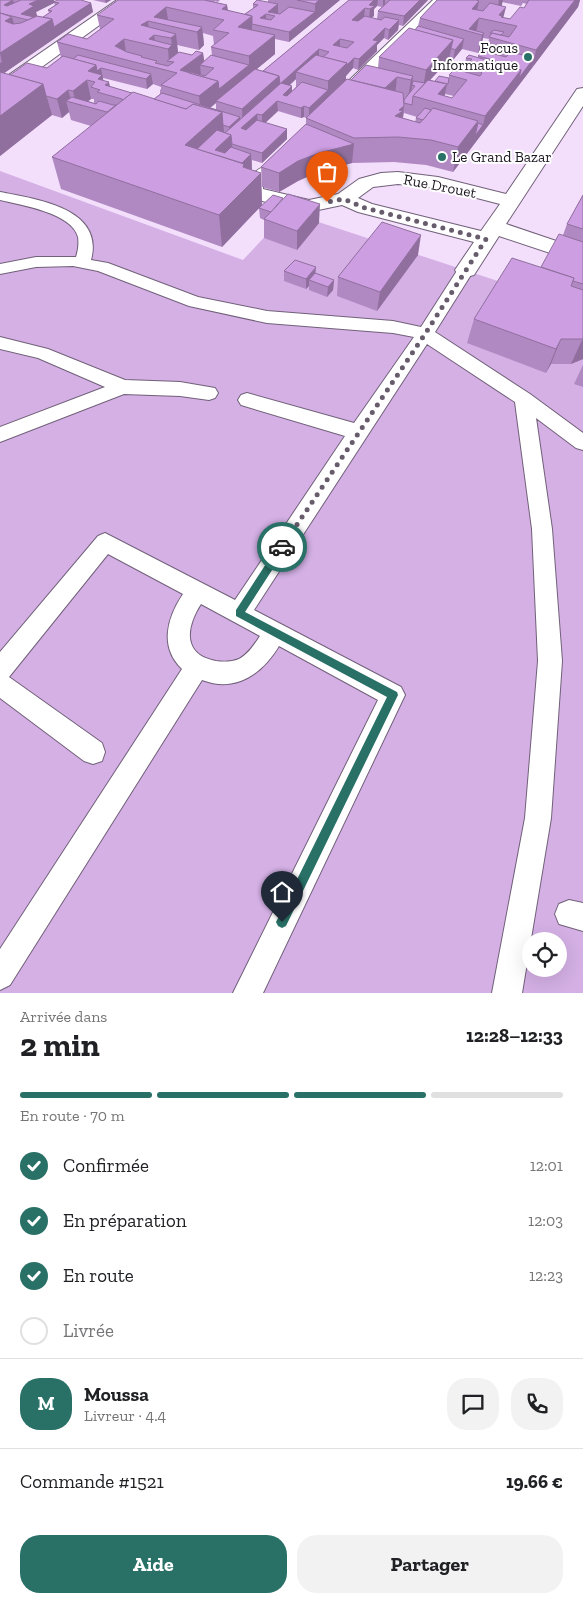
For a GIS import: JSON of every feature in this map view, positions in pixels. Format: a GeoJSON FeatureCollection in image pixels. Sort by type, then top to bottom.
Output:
{"type":"FeatureCollection","features":[{"type":"Feature","properties":{"kind":"street"},"geometry":{"type":"LineString","coordinates":[[0,89],[126,0]]}},
{"type":"Feature","properties":{"kind":"street"},"geometry":{"type":"LineString","coordinates":[[336,103],[440,0]]}},
{"type":"Feature","properties":{"kind":"street"},"geometry":{"type":"LineString","coordinates":[[466,270],[583,93]]}},
{"type":"Feature","properties":{"kind":"street","name":"Rue Drouet"},"geometry":{"type":"LineString","coordinates":[[281,158],[253,185],[254,192],[309,206],[344,199],[366,184],[394,177],[416,178],[511,201]]}},
{"type":"Feature","properties":{"kind":"street"},"geometry":{"type":"LineString","coordinates":[[344,199],[365,208],[490,233],[583,257]]}},
{"type":"Feature","properties":{"kind":"lane"},"geometry":{"type":"LineString","coordinates":[[0,196],[58,212],[81,228],[85,237],[86,250],[82,262]]}},
{"type":"Feature","properties":{"kind":"lane"},"geometry":{"type":"LineString","coordinates":[[2,267],[36,262],[82,262],[102,267],[195,302],[231,310],[267,317],[392,327],[425,334],[524,399],[583,443]]}},
{"type":"Feature","properties":{"kind":"lane"},"geometry":{"type":"LineString","coordinates":[[239,613],[466,270]]}},
{"type":"Feature","properties":{"kind":"lane"},"geometry":{"type":"LineString","coordinates":[[0,343],[42,353],[123,387],[180,389],[209,393]]}},
{"type":"Feature","properties":{"kind":"lane"},"geometry":{"type":"LineString","coordinates":[[0,435],[123,387]]}},
{"type":"Feature","properties":{"kind":"lane"},"geometry":{"type":"LineString","coordinates":[[508,993],[538,818],[550,661],[542,529],[524,399]]}},
{"type":"Feature","properties":{"kind":"lane"},"geometry":{"type":"LineString","coordinates":[[247,400],[358,432]]}},
{"type":"Feature","properties":{"kind":"lane"},"geometry":{"type":"LineString","coordinates":[[0,670],[105,542],[393,695],[248,993]]}},
{"type":"Feature","properties":{"kind":"lane"},"geometry":{"type":"LineString","coordinates":[[198,591],[186,609],[178,632],[179,644],[184,655],[197,667],[217,674],[231,673],[244,669],[255,661],[275,632]]}},
{"type":"Feature","properties":{"kind":"lane"},"geometry":{"type":"LineString","coordinates":[[0,975],[197,667]]}},
{"type":"Feature","properties":{"kind":"lane"},"geometry":{"type":"LineString","coordinates":[[0,684],[94,752]]}},
{"type":"Feature","properties":{"kind":"shaded area"},"geometry":{"type":"Polygon","coordinates":[[[0,171],[243,260],[288,212],[583,309],[583,993],[0,993],[0,171]]]}},
{"type":"Feature","properties":{"kind":"building"},"geometry":{"type":"Polygon","coordinates":[[[0,0],[13,0],[4,5],[7,6],[21,0],[38,0],[29,4],[34,6],[21,14],[34,17],[28,20],[0,13],[0,0]]]}},
{"type":"Feature","properties":{"kind":"building"},"geometry":{"type":"Polygon","coordinates":[[[57,0],[81,0],[91,3],[54,27],[52,19],[43,17],[52,11],[48,10],[59,3],[54,2],[57,0]]]}},
{"type":"Feature","properties":{"kind":"building"},"geometry":{"type":"Polygon","coordinates":[[[118,0],[204,0],[227,5],[222,9],[252,16],[238,27],[275,35],[249,56],[211,47],[229,33],[213,30],[224,20],[166,7],[154,17],[202,27],[197,32],[148,21],[141,25],[176,34],[171,38],[154,35],[149,39],[172,45],[168,49],[124,39],[115,46],[141,57],[157,61],[155,63],[168,66],[174,62],[167,61],[179,52],[192,55],[196,51],[203,53],[180,70],[218,81],[199,96],[161,85],[177,73],[57,42],[68,34],[87,39],[114,19],[97,15],[118,0]]]}},
{"type":"Feature","properties":{"kind":"building"},"geometry":{"type":"Polygon","coordinates":[[[257,0],[278,4],[268,12],[280,14],[289,7],[315,12],[289,32],[252,24],[252,16],[245,14],[258,5],[253,4],[257,0]],[[266,14],[260,18],[271,20],[275,16],[266,14]]]}},
{"type":"Feature","properties":{"kind":"building"},"geometry":{"type":"Polygon","coordinates":[[[297,0],[319,0],[315,4],[297,0]]]}},
{"type":"Feature","properties":{"kind":"building"},"geometry":{"type":"Polygon","coordinates":[[[349,0],[374,0],[369,5],[375,6],[370,9],[365,8],[352,20],[358,21],[365,16],[381,20],[385,17],[399,20],[389,30],[385,28],[373,40],[378,41],[359,59],[354,58],[347,65],[347,63],[323,57],[329,52],[319,49],[280,84],[279,76],[263,71],[349,0]],[[340,39],[333,45],[347,48],[354,42],[340,39]]]}},
{"type":"Feature","properties":{"kind":"building"},"geometry":{"type":"Polygon","coordinates":[[[390,0],[420,0],[404,16],[378,11],[390,0]]]}},
{"type":"Feature","properties":{"kind":"building"},"geometry":{"type":"Polygon","coordinates":[[[437,0],[476,0],[479,1],[472,9],[483,11],[490,3],[506,7],[499,15],[510,19],[520,7],[524,8],[529,0],[575,0],[536,50],[489,37],[492,33],[509,37],[517,26],[479,18],[469,29],[484,33],[482,35],[420,18],[437,0]]]}},
{"type":"Feature","properties":{"kind":"building"},"geometry":{"type":"Polygon","coordinates":[[[0,13],[12,17],[5,21],[13,24],[21,23],[37,16],[52,19],[0,53],[0,13]]]}},
{"type":"Feature","properties":{"kind":"building"},"geometry":{"type":"Polygon","coordinates":[[[418,26],[464,39],[455,50],[451,48],[453,40],[415,30],[418,26]]]}},
{"type":"Feature","properties":{"kind":"building"},"geometry":{"type":"Polygon","coordinates":[[[409,28],[453,40],[426,70],[379,57],[409,28]]]}},
{"type":"Feature","properties":{"kind":"building"},"geometry":{"type":"Polygon","coordinates":[[[494,30],[504,32],[501,35],[490,33],[494,30]]]}},
{"type":"Feature","properties":{"kind":"building"},"geometry":{"type":"Polygon","coordinates":[[[483,51],[506,57],[511,52],[534,58],[519,78],[521,70],[478,56],[483,51]]]}},
{"type":"Feature","properties":{"kind":"building"},"geometry":{"type":"Polygon","coordinates":[[[78,55],[151,74],[146,79],[101,68],[97,71],[96,65],[73,59],[78,55]]]}},
{"type":"Feature","properties":{"kind":"building"},"geometry":{"type":"Polygon","coordinates":[[[211,55],[249,65],[219,89],[218,81],[189,73],[205,76],[214,68],[200,65],[211,55]]]}},
{"type":"Feature","properties":{"kind":"building"},"geometry":{"type":"Polygon","coordinates":[[[316,55],[347,63],[328,81],[296,72],[316,55]]]}},
{"type":"Feature","properties":{"kind":"building"},"geometry":{"type":"Polygon","coordinates":[[[469,55],[521,70],[485,116],[413,96],[428,80],[447,84],[438,94],[452,98],[467,80],[449,75],[455,69],[480,76],[482,73],[478,70],[488,66],[470,61],[472,59],[466,58],[469,55]]]}},
{"type":"Feature","properties":{"kind":"building"},"geometry":{"type":"Polygon","coordinates":[[[63,56],[96,65],[88,71],[102,75],[98,79],[109,82],[105,85],[132,93],[123,100],[97,92],[100,90],[91,87],[95,82],[87,80],[73,91],[68,90],[57,99],[46,96],[43,84],[10,75],[27,63],[47,68],[63,56]]]}},
{"type":"Feature","properties":{"kind":"building"},"geometry":{"type":"Polygon","coordinates":[[[366,65],[413,76],[411,80],[397,77],[385,88],[351,80],[366,65]]]}},
{"type":"Feature","properties":{"kind":"building"},"geometry":{"type":"Polygon","coordinates":[[[255,69],[279,76],[242,109],[216,101],[255,69]]]}},
{"type":"Feature","properties":{"kind":"building"},"geometry":{"type":"Polygon","coordinates":[[[0,72],[43,84],[0,116],[0,72]]]}},
{"type":"Feature","properties":{"kind":"building"},"geometry":{"type":"Polygon","coordinates":[[[439,76],[449,78],[448,84],[435,81],[439,76]]]}},
{"type":"Feature","properties":{"kind":"building"},"geometry":{"type":"Polygon","coordinates":[[[347,79],[403,93],[404,106],[399,110],[403,111],[395,116],[420,123],[433,108],[478,121],[458,147],[431,140],[398,137],[354,138],[306,118],[347,79]]]}},
{"type":"Feature","properties":{"kind":"building"},"geometry":{"type":"Polygon","coordinates":[[[413,81],[425,83],[413,96],[412,105],[404,103],[404,100],[415,86],[412,85],[413,81]]]}},
{"type":"Feature","properties":{"kind":"building"},"geometry":{"type":"Polygon","coordinates":[[[302,82],[328,90],[309,108],[304,106],[301,108],[277,101],[262,115],[257,114],[241,128],[246,130],[257,120],[287,129],[262,153],[232,144],[231,135],[225,133],[281,83],[292,86],[283,95],[287,96],[302,82]]]}},
{"type":"Feature","properties":{"kind":"building"},"geometry":{"type":"Polygon","coordinates":[[[133,92],[186,109],[193,104],[222,112],[185,145],[244,164],[243,167],[261,173],[219,215],[52,157],[133,92]]]}},
{"type":"Feature","properties":{"kind":"building"},"geometry":{"type":"Polygon","coordinates":[[[162,93],[240,117],[229,127],[223,125],[222,112],[193,104],[186,109],[154,99],[162,93]]]}},
{"type":"Feature","properties":{"kind":"building"},"geometry":{"type":"Polygon","coordinates":[[[72,97],[96,104],[99,101],[116,105],[107,112],[66,101],[72,97]]]}},
{"type":"Feature","properties":{"kind":"building"},"geometry":{"type":"Polygon","coordinates":[[[425,108],[431,110],[423,120],[416,118],[425,108]]]}},
{"type":"Feature","properties":{"kind":"building"},"geometry":{"type":"Polygon","coordinates":[[[478,123],[483,125],[475,136],[478,123]]]}},
{"type":"Feature","properties":{"kind":"building"},"geometry":{"type":"Polygon","coordinates":[[[306,124],[354,144],[319,153],[298,161],[279,173],[261,167],[306,124]]]}},
{"type":"Feature","properties":{"kind":"building"},"geometry":{"type":"Polygon","coordinates":[[[217,130],[231,135],[215,150],[225,153],[231,147],[251,154],[242,163],[197,149],[217,130]]]}},
{"type":"Feature","properties":{"kind":"building"},"geometry":{"type":"Polygon","coordinates":[[[288,194],[320,204],[297,231],[264,219],[288,194]]]}},
{"type":"Feature","properties":{"kind":"building"},"geometry":{"type":"Polygon","coordinates":[[[273,195],[283,198],[271,212],[259,208],[273,195]]]}},
{"type":"Feature","properties":{"kind":"building"},"geometry":{"type":"Polygon","coordinates":[[[583,195],[583,229],[567,224],[583,195]]]}},
{"type":"Feature","properties":{"kind":"building"},"geometry":{"type":"Polygon","coordinates":[[[382,222],[421,235],[380,292],[338,277],[382,222]]]}},
{"type":"Feature","properties":{"kind":"building"},"geometry":{"type":"Polygon","coordinates":[[[559,234],[583,242],[583,284],[573,281],[574,278],[541,267],[559,234]]]}},
{"type":"Feature","properties":{"kind":"building"},"geometry":{"type":"Polygon","coordinates":[[[512,258],[574,278],[571,286],[583,290],[583,339],[561,339],[556,349],[474,319],[512,258]]]}},
{"type":"Feature","properties":{"kind":"building"},"geometry":{"type":"Polygon","coordinates":[[[295,260],[316,267],[306,279],[284,271],[295,260]]]}},
{"type":"Feature","properties":{"kind":"building"},"geometry":{"type":"Polygon","coordinates":[[[315,273],[334,280],[328,287],[309,280],[315,273]]]}},
{"type":"Feature","properties":{"kind":"way so far"},"geometry":{"type":"LineString","coordinates":[[282,547],[425,334],[486,239],[365,208],[344,199],[327,202]]}},
{"type":"Feature","properties":{"kind":"place","name":"Focus Informatique"},"geometry":{"type":"Point","coordinates":[528,57]}},
{"type":"Feature","properties":{"kind":"place","name":"Le Grand Bazar"},"geometry":{"type":"Point","coordinates":[442,157]}},
{"type":"Feature","properties":{"kind":"route"},"geometry":{"type":"LineString","coordinates":[[282,547],[239,613],[393,695],[282,922]]}}]}
